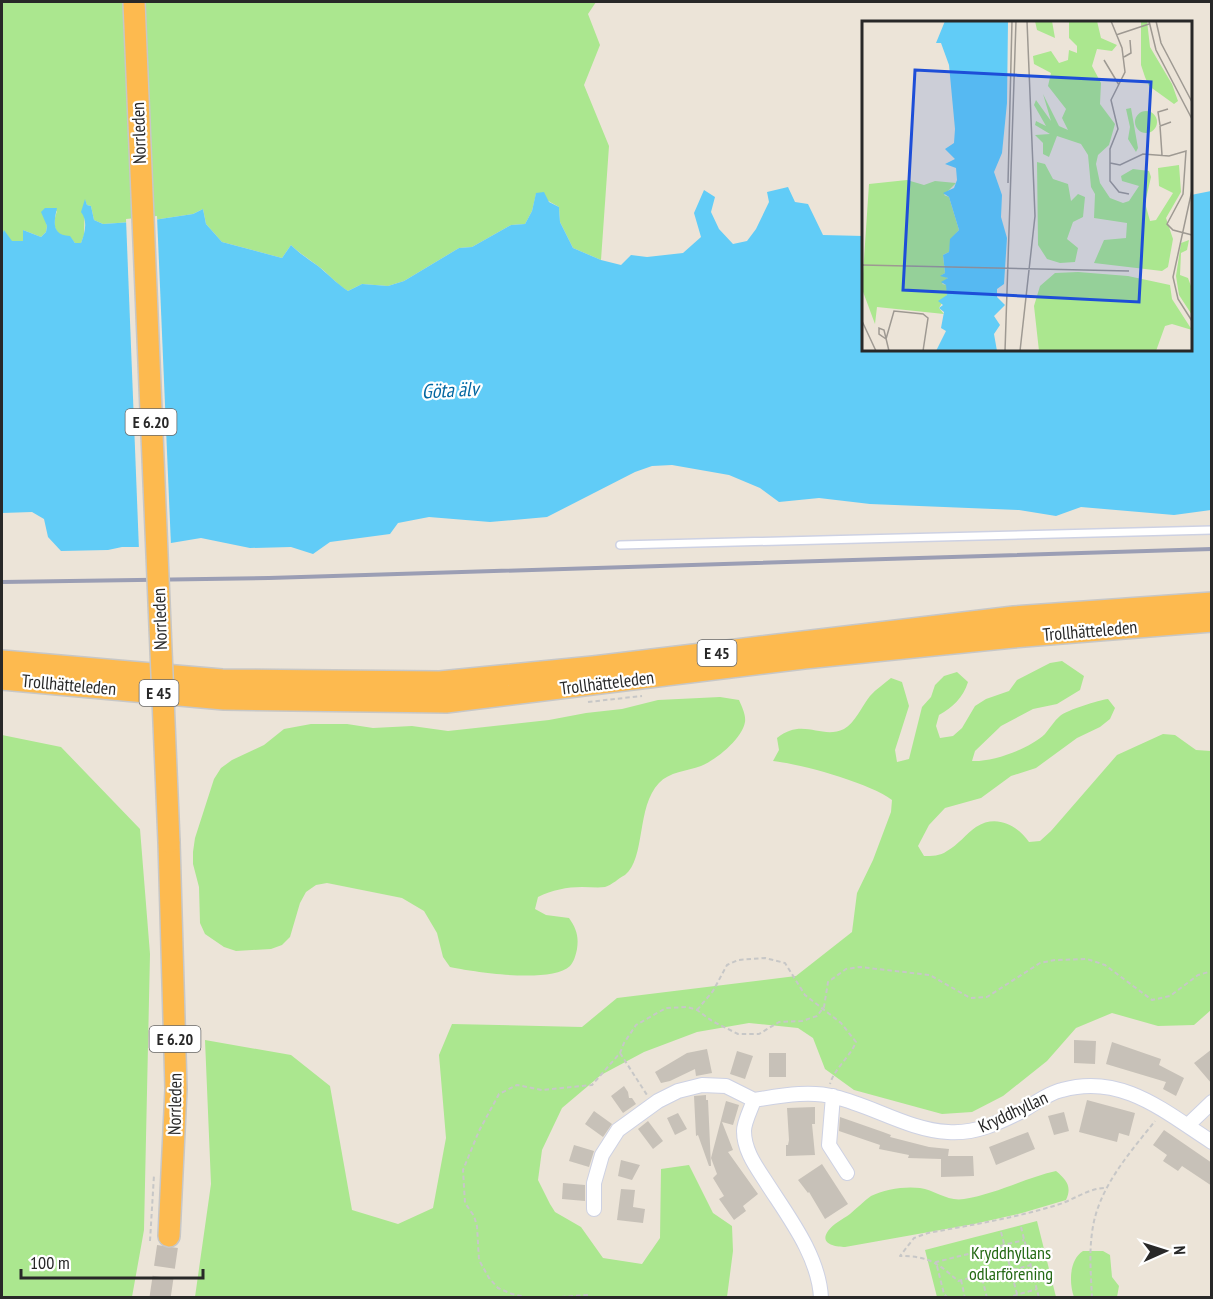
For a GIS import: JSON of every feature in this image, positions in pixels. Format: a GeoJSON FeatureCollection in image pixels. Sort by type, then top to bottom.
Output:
{"type":"FeatureCollection","features":[{"type":"Feature","properties":{"kind":"highway","name":"Norrleden"},"geometry":{"type":"LineString","coordinates":[[134,2],[169,842],[176,1089],[169,1236]]}},
{"type":"Feature","properties":{"kind":"highway","name":"Trollhätteleden"},"geometry":{"type":"LineString","coordinates":[[2,661],[222,680],[440,682],[593,668],[1014,617],[1212,603]]}},
{"type":"Feature","properties":{"kind":"highway","name":"Trollhätteleden"},"geometry":{"type":"LineString","coordinates":[[2,679],[225,699],[446,702],[804,658],[1013,637],[1212,621]]}},
{"type":"Feature","properties":{"kind":"street"},"geometry":{"type":"LineString","coordinates":[[594,1209],[594,1183],[602,1155],[618,1130],[678,1091],[702,1085],[726,1086],[754,1100],[744,1130],[749,1156],[784,1209],[811,1256],[821,1298]]}},
{"type":"Feature","properties":{"kind":"street","name":"Kryddhyllan"},"geometry":{"type":"LineString","coordinates":[[754,1100],[790,1094],[833,1096],[913,1125],[948,1132],[978,1130],[1004,1120],[1059,1090],[1079,1086],[1103,1086],[1134,1094],[1164,1110],[1212,1142]]}},
{"type":"Feature","properties":{"kind":"street"},"geometry":{"type":"LineString","coordinates":[[833,1096],[829,1145],[847,1173]]}},
{"type":"Feature","properties":{"kind":"street"},"geometry":{"type":"LineString","coordinates":[[1188,1125],[1212,1102]]}},
{"type":"Feature","properties":{"kind":"lane"},"geometry":{"type":"LineString","coordinates":[[620,545],[1212,530]]}},
{"type":"Feature","properties":{"kind":"path"},"geometry":{"type":"LineString","coordinates":[[697,1010],[713,991],[727,965],[738,960],[765,958],[785,963],[805,995],[841,1023],[856,1042],[852,1052],[830,1082],[833,1096]]}},
{"type":"Feature","properties":{"kind":"path"},"geometry":{"type":"LineString","coordinates":[[530,1298],[498,1288],[478,1260],[477,1226],[474,1216],[465,1203],[463,1170],[483,1123],[499,1094],[517,1085],[542,1090],[592,1085],[620,1053],[636,1026],[666,1008],[687,1007],[697,1010],[712,1021],[738,1034],[759,1034],[779,1022],[802,1021],[817,1016],[822,1009],[828,982],[846,969],[861,967],[930,975],[970,999],[987,997],[1040,963],[1087,959],[1105,965],[1152,1000],[1170,996],[1198,975],[1212,971]]}},
{"type":"Feature","properties":{"kind":"path"},"geometry":{"type":"LineString","coordinates":[[620,1053],[654,1105]]}},
{"type":"Feature","properties":{"kind":"path"},"geometry":{"type":"LineString","coordinates":[[1092,1298],[1092,1233],[1096,1211],[1106,1188],[1131,1150],[1164,1110]]}},
{"type":"Feature","properties":{"kind":"path"},"geometry":{"type":"LineString","coordinates":[[987,1298],[981,1275],[958,1281],[936,1262],[916,1256],[900,1256],[914,1238],[928,1233],[1026,1213],[1060,1204],[1092,1190],[1106,1188]]}},
{"type":"Feature","properties":{"kind":"path"},"geometry":{"type":"LineString","coordinates":[[1021,1227],[1039,1298]]}},
{"type":"Feature","properties":{"kind":"path"},"geometry":{"type":"LineString","coordinates":[[1001,1232],[1017,1296]]}},
{"type":"Feature","properties":{"kind":"path"},"geometry":{"type":"LineString","coordinates":[[936,1262],[1024,1240]]}},
{"type":"Feature","properties":{"kind":"path"},"geometry":{"type":"LineString","coordinates":[[936,1262],[944,1294],[948,1298]]}},
{"type":"Feature","properties":{"kind":"path"},"geometry":{"type":"LineString","coordinates":[[982,1278],[1031,1265]]}},
{"type":"Feature","properties":{"kind":"path"},"geometry":{"type":"LineString","coordinates":[[961,1280],[965,1298]]}},
{"type":"Feature","properties":{"kind":"path"},"geometry":{"type":"LineString","coordinates":[[1006,1298],[1037,1289]]}},
{"type":"Feature","properties":{"kind":"path"},"geometry":{"type":"LineString","coordinates":[[546,1298],[588,1295],[593,1298]]}},
{"type":"Feature","properties":{"kind":"green space"},"geometry":{"type":"Polygon","coordinates":[[[2,2],[596,2],[588,14],[600,45],[584,85],[609,146],[601,260],[573,248],[560,222],[559,207],[536,194],[532,211],[525,224],[511,225],[472,247],[459,248],[404,281],[388,286],[362,284],[348,291],[291,245],[282,258],[222,242],[206,224],[203,209],[193,214],[147,221],[103,224],[94,220],[91,206],[87,205],[85,200],[84,235],[81,243],[75,243],[70,237],[58,232],[55,225],[57,211],[45,218],[46,232],[41,237],[23,230],[23,242],[12,242],[4,231],[2,240],[2,2]]]}},
{"type":"Feature","properties":{"kind":"green space"},"geometry":{"type":"Polygon","coordinates":[[[1062,661],[1084,676],[1080,690],[1057,704],[1033,709],[1001,726],[975,751],[972,761],[1000,757],[1030,745],[1045,734],[1060,716],[1091,703],[1108,699],[1115,708],[1110,719],[1100,727],[1077,738],[1036,768],[1011,776],[981,798],[945,808],[929,825],[918,846],[924,856],[942,854],[955,846],[976,827],[991,821],[1012,826],[1029,842],[1040,841],[1117,755],[1163,734],[1175,735],[1196,750],[1211,751],[1211,1010],[1194,1025],[1158,1026],[1112,1013],[1076,1028],[1047,1061],[1003,1096],[972,1112],[942,1114],[854,1090],[825,1069],[813,1038],[798,1028],[749,1023],[697,1032],[644,1052],[601,1075],[562,1108],[542,1150],[538,1180],[550,1204],[555,1212],[581,1227],[603,1258],[642,1264],[660,1238],[661,1169],[689,1165],[713,1213],[732,1226],[733,1251],[727,1297],[195,1297],[211,1184],[205,1040],[291,1055],[330,1086],[352,1210],[398,1224],[433,1208],[446,1138],[439,1055],[452,1024],[582,1027],[617,998],[796,976],[852,932],[857,893],[873,860],[891,812],[892,800],[868,787],[835,775],[773,761],[779,750],[777,738],[795,729],[836,732],[844,729],[855,719],[872,693],[891,678],[902,682],[909,706],[895,750],[897,762],[909,759],[922,707],[931,697],[935,685],[944,676],[957,672],[968,682],[957,702],[939,715],[936,726],[940,738],[953,736],[962,728],[975,706],[986,699],[1009,691],[1017,680],[1050,663],[1062,661]]]}},
{"type":"Feature","properties":{"kind":"green space"},"geometry":{"type":"Polygon","coordinates":[[[720,697],[739,700],[745,717],[743,729],[734,742],[714,759],[701,766],[673,774],[659,783],[647,805],[636,857],[632,867],[625,875],[605,887],[565,888],[538,897],[535,909],[546,915],[569,918],[576,932],[578,944],[574,960],[570,966],[560,971],[530,976],[450,967],[443,957],[437,933],[424,911],[402,898],[327,883],[316,885],[306,892],[300,903],[290,937],[282,945],[271,949],[236,951],[224,947],[205,934],[200,923],[199,887],[193,864],[193,852],[195,838],[214,779],[221,768],[232,760],[264,745],[284,729],[311,724],[347,724],[373,728],[412,726],[448,731],[549,720],[622,709],[658,700],[720,697]]]}},
{"type":"Feature","properties":{"kind":"green space"},"geometry":{"type":"Polygon","coordinates":[[[2,735],[61,747],[140,829],[150,954],[144,1230],[132,1297],[2,1297],[2,735]]]}},
{"type":"Feature","properties":{"kind":"green space"},"geometry":{"type":"Polygon","coordinates":[[[1056,1171],[1067,1184],[1069,1191],[1066,1200],[1022,1213],[845,1247],[829,1244],[825,1239],[833,1226],[871,1196],[882,1192],[914,1187],[952,1199],[964,1199],[988,1194],[1056,1171]]]}},
{"type":"Feature","properties":{"kind":"green space","name":"Kryddhyllans odlarförening"},"geometry":{"type":"Polygon","coordinates":[[[1037,1221],[1056,1297],[937,1297],[925,1250],[1037,1221]]]}},
{"type":"Feature","properties":{"kind":"green space"},"geometry":{"type":"Polygon","coordinates":[[[1083,1251],[1103,1251],[1110,1255],[1112,1277],[1119,1286],[1117,1297],[1074,1297],[1071,1272],[1075,1260],[1083,1251]]]}},
{"type":"Feature","properties":{"kind":"water","name":"Göta älv"},"geometry":{"type":"Polygon","coordinates":[[[788,187],[795,202],[808,204],[823,235],[862,236],[862,351],[1192,351],[1192,195],[1211,191],[1211,510],[1174,515],[1081,507],[1056,516],[1019,510],[870,504],[819,498],[779,502],[760,488],[729,475],[672,465],[652,466],[635,472],[547,517],[490,522],[429,517],[398,523],[390,534],[330,542],[313,554],[291,547],[250,548],[201,538],[147,547],[61,551],[48,537],[44,519],[32,512],[2,513],[2,235],[4,230],[12,241],[23,241],[23,230],[41,237],[46,232],[47,226],[41,212],[45,208],[57,208],[55,227],[60,233],[70,236],[75,243],[81,243],[85,231],[85,219],[81,212],[85,199],[87,205],[91,206],[94,220],[103,224],[147,221],[193,214],[203,209],[206,224],[222,242],[282,258],[291,245],[348,291],[362,284],[388,286],[404,281],[459,248],[472,247],[511,225],[525,224],[532,211],[536,193],[544,192],[549,202],[559,207],[560,222],[573,248],[601,260],[621,265],[631,255],[647,257],[683,253],[701,237],[694,213],[704,190],[715,197],[711,212],[719,229],[733,244],[747,241],[756,229],[769,202],[767,192],[788,187]]]}},
{"type":"Feature","properties":{"kind":"pier"},"geometry":{"type":"Polygon","coordinates":[[[157,216],[171,546],[139,550],[126,219],[157,216]]]}},
{"type":"Feature","properties":{"kind":"building"},"geometry":{"type":"Polygon","coordinates":[[[1074,1040],[1096,1041],[1095,1064],[1074,1063],[1074,1040]]]}},
{"type":"Feature","properties":{"kind":"building"},"geometry":{"type":"Polygon","coordinates":[[[1112,1042],[1161,1059],[1159,1065],[1184,1078],[1176,1096],[1163,1089],[1166,1082],[1106,1064],[1112,1042]]]}},
{"type":"Feature","properties":{"kind":"building"},"geometry":{"type":"Polygon","coordinates":[[[707,1049],[712,1073],[696,1076],[695,1069],[661,1083],[655,1072],[687,1053],[707,1049]]]}},
{"type":"Feature","properties":{"kind":"building"},"geometry":{"type":"Polygon","coordinates":[[[1212,1049],[1212,1084],[1194,1063],[1212,1049]]]}},
{"type":"Feature","properties":{"kind":"building"},"geometry":{"type":"Polygon","coordinates":[[[737,1051],[753,1056],[745,1079],[730,1074],[737,1051]]]}},
{"type":"Feature","properties":{"kind":"building"},"geometry":{"type":"Polygon","coordinates":[[[769,1053],[786,1053],[786,1077],[769,1077],[769,1053]]]}},
{"type":"Feature","properties":{"kind":"building"},"geometry":{"type":"Polygon","coordinates":[[[624,1086],[629,1098],[632,1098],[636,1104],[623,1113],[611,1096],[624,1086]]]}},
{"type":"Feature","properties":{"kind":"building"},"geometry":{"type":"Polygon","coordinates":[[[706,1095],[711,1166],[709,1166],[698,1135],[696,1136],[694,1096],[706,1095]]]}},
{"type":"Feature","properties":{"kind":"building"},"geometry":{"type":"Polygon","coordinates":[[[1087,1100],[1135,1113],[1129,1136],[1119,1133],[1117,1142],[1079,1132],[1087,1100]]]}},
{"type":"Feature","properties":{"kind":"building"},"geometry":{"type":"Polygon","coordinates":[[[726,1101],[739,1105],[733,1125],[722,1122],[733,1150],[728,1152],[758,1194],[743,1206],[746,1211],[734,1220],[719,1199],[724,1196],[713,1178],[717,1174],[711,1158],[726,1101]]]}},
{"type":"Feature","properties":{"kind":"building"},"geometry":{"type":"Polygon","coordinates":[[[815,1107],[815,1124],[812,1124],[815,1155],[786,1156],[786,1145],[789,1140],[787,1108],[815,1107]]]}},
{"type":"Feature","properties":{"kind":"building"},"geometry":{"type":"Polygon","coordinates":[[[594,1111],[612,1124],[603,1137],[585,1124],[594,1111]]]}},
{"type":"Feature","properties":{"kind":"building"},"geometry":{"type":"Polygon","coordinates":[[[1064,1112],[1069,1131],[1054,1135],[1048,1116],[1064,1112]]]}},
{"type":"Feature","properties":{"kind":"building"},"geometry":{"type":"Polygon","coordinates":[[[678,1113],[687,1129],[675,1135],[667,1118],[678,1113]]]}},
{"type":"Feature","properties":{"kind":"building"},"geometry":{"type":"Polygon","coordinates":[[[840,1117],[891,1135],[890,1137],[929,1147],[949,1149],[948,1156],[973,1156],[974,1176],[941,1177],[941,1159],[908,1158],[909,1155],[879,1149],[880,1145],[839,1131],[840,1117]]]}},
{"type":"Feature","properties":{"kind":"building"},"geometry":{"type":"Polygon","coordinates":[[[648,1121],[663,1141],[653,1149],[638,1129],[648,1121]]]}},
{"type":"Feature","properties":{"kind":"building"},"geometry":{"type":"Polygon","coordinates":[[[1164,1130],[1212,1163],[1212,1186],[1182,1166],[1178,1171],[1163,1161],[1167,1155],[1153,1145],[1164,1130]]]}},
{"type":"Feature","properties":{"kind":"building"},"geometry":{"type":"Polygon","coordinates":[[[1028,1132],[1035,1149],[996,1165],[989,1147],[1028,1132]]]}},
{"type":"Feature","properties":{"kind":"building"},"geometry":{"type":"Polygon","coordinates":[[[574,1145],[594,1151],[589,1167],[569,1161],[574,1145]]]}},
{"type":"Feature","properties":{"kind":"building"},"geometry":{"type":"Polygon","coordinates":[[[621,1160],[640,1165],[632,1180],[618,1176],[621,1160]]]}},
{"type":"Feature","properties":{"kind":"building"},"geometry":{"type":"Polygon","coordinates":[[[822,1164],[848,1204],[825,1219],[809,1192],[798,1180],[822,1164]]]}},
{"type":"Feature","properties":{"kind":"building"},"geometry":{"type":"Polygon","coordinates":[[[563,1183],[585,1185],[585,1201],[562,1199],[563,1183]]]}},
{"type":"Feature","properties":{"kind":"building"},"geometry":{"type":"Polygon","coordinates":[[[621,1189],[635,1190],[633,1207],[645,1209],[643,1223],[617,1220],[621,1189]]]}},
{"type":"Feature","properties":{"kind":"tunnel"},"geometry":{"type":"LineString","coordinates":[[160,1298],[169,1236]]}},
{"type":"Feature","properties":{"kind":"railway"},"geometry":{"type":"LineString","coordinates":[[2,582],[269,578],[1212,549]]}}]}
